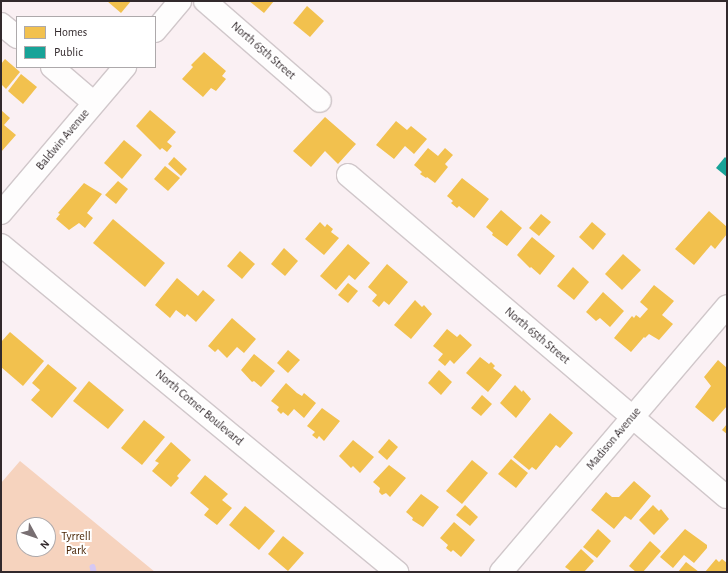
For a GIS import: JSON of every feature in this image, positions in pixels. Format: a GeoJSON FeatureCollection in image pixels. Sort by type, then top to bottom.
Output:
{"type":"FeatureCollection","features":[{"type":"Feature","properties":{"kind":"street"},"geometry":{"type":"LineString","coordinates":[[156,30],[180,1]]}},
{"type":"Feature","properties":{"kind":"street","name":"North 65th Street"},"geometry":{"type":"LineString","coordinates":[[205,1],[320,101]]}},
{"type":"Feature","properties":{"kind":"street"},"geometry":{"type":"LineString","coordinates":[[1,24],[16,36]]}},
{"type":"Feature","properties":{"kind":"street"},"geometry":{"type":"LineString","coordinates":[[53,68],[94,103]]}},
{"type":"Feature","properties":{"kind":"street","name":"Baldwin Avenue"},"geometry":{"type":"LineString","coordinates":[[1,213],[124,68]]}},
{"type":"Feature","properties":{"kind":"street","name":"North 65th Street"},"geometry":{"type":"LineString","coordinates":[[348,175],[727,497]]}},
{"type":"Feature","properties":{"kind":"street","name":"North Cotner Boulevard"},"geometry":{"type":"LineString","coordinates":[[1,245],[397,572]]}},
{"type":"Feature","properties":{"kind":"street","name":"Madison Avenue"},"geometry":{"type":"LineString","coordinates":[[501,572],[727,306]]}},
{"type":"Feature","properties":{"kind":"green space","name":"Tyrrell Park"},"geometry":{"type":"Polygon","coordinates":[[[20,461],[155,572],[1,572],[1,483],[20,461]]]}},
{"type":"Feature","properties":{"kind":"building: Homes"},"geometry":{"type":"Polygon","coordinates":[[[107,1],[131,1],[121,13],[107,1]]]}},
{"type":"Feature","properties":{"kind":"building: Homes"},"geometry":{"type":"Polygon","coordinates":[[[249,1],[274,1],[264,13],[249,1]]]}},
{"type":"Feature","properties":{"kind":"building: Homes"},"geometry":{"type":"Polygon","coordinates":[[[307,6],[324,21],[310,37],[293,23],[307,6]]]}},
{"type":"Feature","properties":{"kind":"building: Homes"},"geometry":{"type":"Polygon","coordinates":[[[204,52],[226,71],[222,76],[226,79],[216,91],[211,88],[203,97],[182,79],[193,67],[191,65],[204,52]]]}},
{"type":"Feature","properties":{"kind":"building: Homes"},"geometry":{"type":"Polygon","coordinates":[[[5,59],[20,72],[6,89],[1,84],[1,64],[5,59]]]}},
{"type":"Feature","properties":{"kind":"building: Homes"},"geometry":{"type":"Polygon","coordinates":[[[21,74],[37,87],[23,104],[8,91],[21,74]]]}},
{"type":"Feature","properties":{"kind":"building: Homes"},"geometry":{"type":"Polygon","coordinates":[[[1,110],[10,118],[4,125],[16,135],[1,152],[1,110]]]}},
{"type":"Feature","properties":{"kind":"building: Homes"},"geometry":{"type":"Polygon","coordinates":[[[150,110],[176,132],[167,142],[172,146],[167,152],[162,148],[160,150],[136,126],[150,110]]]}},
{"type":"Feature","properties":{"kind":"building: Homes"},"geometry":{"type":"Polygon","coordinates":[[[325,117],[356,144],[338,164],[325,151],[311,167],[293,151],[325,117]]]}},
{"type":"Feature","properties":{"kind":"building: Homes"},"geometry":{"type":"Polygon","coordinates":[[[396,121],[407,130],[411,126],[427,139],[414,154],[405,146],[394,159],[376,145],[396,121]]]}},
{"type":"Feature","properties":{"kind":"building: Homes"},"geometry":{"type":"Polygon","coordinates":[[[124,140],[142,155],[122,179],[104,163],[124,140]]]}},
{"type":"Feature","properties":{"kind":"building: Homes"},"geometry":{"type":"Polygon","coordinates":[[[428,148],[438,156],[445,148],[453,155],[445,164],[448,167],[435,183],[420,174],[422,172],[414,165],[428,148]]]}},
{"type":"Feature","properties":{"kind":"building: Homes"},"geometry":{"type":"Polygon","coordinates":[[[174,157],[187,169],[181,176],[168,164],[174,157]]]}},
{"type":"Feature","properties":{"kind":"building: Homes"},"geometry":{"type":"Polygon","coordinates":[[[165,166],[180,178],[168,191],[154,179],[165,166]]]}},
{"type":"Feature","properties":{"kind":"building: Homes"},"geometry":{"type":"Polygon","coordinates":[[[462,178],[489,199],[474,218],[459,206],[457,208],[451,203],[453,201],[447,196],[462,178]]]}},
{"type":"Feature","properties":{"kind":"building: Homes"},"geometry":{"type":"Polygon","coordinates":[[[118,181],[128,189],[116,204],[105,195],[118,181]]]}},
{"type":"Feature","properties":{"kind":"building: Homes"},"geometry":{"type":"Polygon","coordinates":[[[84,183],[102,194],[87,213],[93,218],[85,228],[79,223],[69,230],[56,219],[60,214],[58,213],[84,183]]]}},
{"type":"Feature","properties":{"kind":"building: Homes"},"geometry":{"type":"Polygon","coordinates":[[[501,210],[522,228],[507,246],[492,235],[493,233],[486,227],[501,210]]]}},
{"type":"Feature","properties":{"kind":"building: Homes"},"geometry":{"type":"Polygon","coordinates":[[[709,211],[727,227],[727,234],[715,249],[711,245],[694,265],[675,249],[709,211]]]}},
{"type":"Feature","properties":{"kind":"building: Homes"},"geometry":{"type":"Polygon","coordinates":[[[541,214],[551,222],[539,236],[529,228],[541,214]]]}},
{"type":"Feature","properties":{"kind":"building: Homes"},"geometry":{"type":"Polygon","coordinates":[[[113,219],[165,263],[145,287],[93,243],[113,219]]]}},
{"type":"Feature","properties":{"kind":"building: Homes"},"geometry":{"type":"Polygon","coordinates":[[[320,222],[325,227],[327,224],[333,229],[331,232],[339,238],[324,255],[305,239],[320,222]]]}},
{"type":"Feature","properties":{"kind":"building: Homes"},"geometry":{"type":"Polygon","coordinates":[[[592,222],[606,234],[593,250],[579,237],[592,222]]]}},
{"type":"Feature","properties":{"kind":"building: Homes"},"geometry":{"type":"Polygon","coordinates":[[[532,237],[555,256],[540,275],[531,267],[530,268],[517,255],[532,237]]]}},
{"type":"Feature","properties":{"kind":"building: Homes"},"geometry":{"type":"Polygon","coordinates":[[[348,244],[370,263],[355,280],[349,275],[336,290],[320,276],[348,244]]]}},
{"type":"Feature","properties":{"kind":"building: Homes"},"geometry":{"type":"Polygon","coordinates":[[[284,248],[298,261],[285,276],[271,264],[284,248]]]}},
{"type":"Feature","properties":{"kind":"building: Homes"},"geometry":{"type":"Polygon","coordinates":[[[240,251],[255,264],[242,279],[227,266],[240,251]]]}},
{"type":"Feature","properties":{"kind":"building: Homes"},"geometry":{"type":"Polygon","coordinates":[[[623,254],[641,270],[622,290],[605,274],[623,254]]]}},
{"type":"Feature","properties":{"kind":"building: Homes"},"geometry":{"type":"Polygon","coordinates":[[[387,264],[408,282],[389,305],[384,301],[379,307],[372,301],[377,295],[368,287],[387,264]]]}},
{"type":"Feature","properties":{"kind":"building: Homes"},"geometry":{"type":"Polygon","coordinates":[[[573,267],[589,282],[574,300],[557,286],[573,267]]]}},
{"type":"Feature","properties":{"kind":"building: Homes"},"geometry":{"type":"Polygon","coordinates":[[[177,278],[198,296],[203,290],[215,300],[196,322],[187,314],[185,317],[176,310],[170,318],[155,305],[177,278]]]}},
{"type":"Feature","properties":{"kind":"building: Homes"},"geometry":{"type":"Polygon","coordinates":[[[348,283],[358,291],[348,303],[338,295],[348,283]]]}},
{"type":"Feature","properties":{"kind":"building: Homes"},"geometry":{"type":"Polygon","coordinates":[[[654,285],[674,301],[662,315],[673,324],[659,340],[649,334],[645,338],[644,337],[631,352],[614,338],[632,316],[634,318],[636,315],[640,318],[648,309],[640,302],[654,285]]]}},
{"type":"Feature","properties":{"kind":"building: Homes"},"geometry":{"type":"Polygon","coordinates":[[[603,292],[624,311],[610,327],[600,318],[596,321],[586,312],[603,292]]]}},
{"type":"Feature","properties":{"kind":"building: Homes"},"geometry":{"type":"Polygon","coordinates":[[[415,300],[422,307],[424,305],[432,314],[411,339],[394,325],[415,300]]]}},
{"type":"Feature","properties":{"kind":"building: Homes"},"geometry":{"type":"Polygon","coordinates":[[[232,318],[256,339],[244,353],[237,347],[227,358],[218,349],[215,352],[208,346],[232,318]]]}},
{"type":"Feature","properties":{"kind":"building: Homes"},"geometry":{"type":"Polygon","coordinates":[[[447,329],[457,337],[460,334],[472,345],[454,364],[450,360],[445,366],[438,360],[443,354],[433,346],[447,329]]]}},
{"type":"Feature","properties":{"kind":"building: Homes"},"geometry":{"type":"Polygon","coordinates":[[[10,332],[44,361],[23,386],[1,367],[1,342],[10,332]]]}},
{"type":"Feature","properties":{"kind":"building: Homes"},"geometry":{"type":"Polygon","coordinates":[[[288,350],[300,360],[288,373],[277,363],[288,350]]]}},
{"type":"Feature","properties":{"kind":"building: Homes"},"geometry":{"type":"Polygon","coordinates":[[[254,354],[275,371],[261,387],[254,381],[252,382],[241,370],[254,354]]]}},
{"type":"Feature","properties":{"kind":"building: Homes"},"geometry":{"type":"Polygon","coordinates":[[[480,357],[489,364],[491,362],[495,366],[493,368],[502,375],[488,392],[466,373],[480,357]]]}},
{"type":"Feature","properties":{"kind":"building: Homes"},"geometry":{"type":"Polygon","coordinates":[[[718,360],[727,368],[727,406],[713,422],[695,407],[711,386],[704,377],[718,360]]]}},
{"type":"Feature","properties":{"kind":"building: Homes"},"geometry":{"type":"Polygon","coordinates":[[[48,364],[77,388],[52,418],[31,400],[40,390],[32,383],[48,364]]]}},
{"type":"Feature","properties":{"kind":"building: Homes"},"geometry":{"type":"Polygon","coordinates":[[[439,370],[452,382],[441,395],[428,383],[439,370]]]}},
{"type":"Feature","properties":{"kind":"building: Homes"},"geometry":{"type":"Polygon","coordinates":[[[89,381],[124,410],[108,429],[73,401],[89,381]]]}},
{"type":"Feature","properties":{"kind":"building: Homes"},"geometry":{"type":"Polygon","coordinates":[[[286,383],[297,393],[302,396],[304,393],[316,403],[304,418],[294,409],[288,416],[283,412],[281,414],[277,410],[279,407],[271,401],[286,383]]]}},
{"type":"Feature","properties":{"kind":"building: Homes"},"geometry":{"type":"Polygon","coordinates":[[[515,385],[522,392],[523,390],[531,399],[516,418],[500,403],[515,385]]]}},
{"type":"Feature","properties":{"kind":"building: Homes"},"geometry":{"type":"Polygon","coordinates":[[[482,395],[492,404],[481,416],[471,408],[482,395]]]}},
{"type":"Feature","properties":{"kind":"building: Homes"},"geometry":{"type":"Polygon","coordinates":[[[322,408],[340,421],[324,441],[319,436],[317,439],[312,435],[315,432],[307,426],[322,408]]]}},
{"type":"Feature","properties":{"kind":"building: Homes"},"geometry":{"type":"Polygon","coordinates":[[[550,413],[573,433],[560,448],[556,445],[536,470],[532,467],[529,470],[513,457],[550,413]]]}},
{"type":"Feature","properties":{"kind":"building: Homes"},"geometry":{"type":"Polygon","coordinates":[[[144,420],[165,437],[142,465],[121,448],[144,420]]]}},
{"type":"Feature","properties":{"kind":"building: Homes"},"geometry":{"type":"Polygon","coordinates":[[[727,424],[727,434],[722,430],[727,424]]]}},
{"type":"Feature","properties":{"kind":"building: Homes"},"geometry":{"type":"Polygon","coordinates":[[[389,439],[398,447],[387,460],[378,452],[389,439]]]}},
{"type":"Feature","properties":{"kind":"building: Homes"},"geometry":{"type":"Polygon","coordinates":[[[353,440],[374,457],[360,473],[353,466],[351,468],[339,456],[353,440]]]}},
{"type":"Feature","properties":{"kind":"building: Homes"},"geometry":{"type":"Polygon","coordinates":[[[171,442],[191,460],[177,476],[179,478],[171,487],[152,471],[159,463],[155,461],[171,442]]]}},
{"type":"Feature","properties":{"kind":"building: Homes"},"geometry":{"type":"Polygon","coordinates":[[[511,459],[528,473],[516,488],[498,474],[511,459]]]}},
{"type":"Feature","properties":{"kind":"building: Homes"},"geometry":{"type":"Polygon","coordinates":[[[472,460],[488,473],[462,504],[446,491],[472,460]]]}},
{"type":"Feature","properties":{"kind":"building: Homes"},"geometry":{"type":"Polygon","coordinates":[[[389,465],[406,478],[390,497],[386,493],[382,495],[379,492],[380,488],[373,482],[389,465]]]}},
{"type":"Feature","properties":{"kind":"building: Homes"},"geometry":{"type":"Polygon","coordinates":[[[205,475],[228,494],[222,500],[232,508],[217,525],[204,515],[209,509],[190,493],[205,475]]]}},
{"type":"Feature","properties":{"kind":"building: Homes"},"geometry":{"type":"Polygon","coordinates":[[[634,481],[651,496],[631,520],[625,516],[614,529],[591,510],[606,492],[612,497],[619,497],[634,481]]]}},
{"type":"Feature","properties":{"kind":"building: Homes"},"geometry":{"type":"Polygon","coordinates":[[[421,494],[439,507],[423,527],[412,520],[413,518],[406,512],[421,494]]]}},
{"type":"Feature","properties":{"kind":"building: Homes"},"geometry":{"type":"Polygon","coordinates":[[[465,505],[478,517],[470,526],[456,515],[465,505]]]}},
{"type":"Feature","properties":{"kind":"building: Homes"},"geometry":{"type":"Polygon","coordinates":[[[653,505],[659,511],[661,509],[669,519],[654,535],[639,520],[653,505]]]}},
{"type":"Feature","properties":{"kind":"building: Homes"},"geometry":{"type":"Polygon","coordinates":[[[245,506],[275,531],[259,550],[229,525],[245,506]]]}},
{"type":"Feature","properties":{"kind":"building: Homes"},"geometry":{"type":"Polygon","coordinates":[[[454,522],[475,540],[461,557],[453,550],[451,552],[446,548],[448,545],[440,538],[454,522]]]}},
{"type":"Feature","properties":{"kind":"building: Homes"},"geometry":{"type":"Polygon","coordinates":[[[598,529],[611,541],[597,558],[583,547],[598,529]]]}},
{"type":"Feature","properties":{"kind":"building: Homes"},"geometry":{"type":"Polygon","coordinates":[[[685,529],[707,545],[707,548],[694,563],[684,555],[673,568],[660,557],[685,529]]]}},
{"type":"Feature","properties":{"kind":"building: Homes"},"geometry":{"type":"Polygon","coordinates":[[[283,536],[304,553],[288,571],[268,554],[283,536]]]}},
{"type":"Feature","properties":{"kind":"building: Homes"},"geometry":{"type":"Polygon","coordinates":[[[650,541],[661,551],[643,572],[636,572],[629,566],[650,541]]]}},
{"type":"Feature","properties":{"kind":"building: Homes"},"geometry":{"type":"Polygon","coordinates":[[[581,549],[594,561],[584,572],[572,572],[565,567],[581,549]]]}},
{"type":"Feature","properties":{"kind":"building: Homes"},"geometry":{"type":"Polygon","coordinates":[[[716,559],[719,562],[722,559],[727,563],[727,572],[705,572],[716,559]]]}},
{"type":"Feature","properties":{"kind":"building: Homes"},"geometry":{"type":"Polygon","coordinates":[[[686,562],[699,572],[678,572],[686,562]]]}},
{"type":"Feature","properties":{"kind":"building: Public"},"geometry":{"type":"Polygon","coordinates":[[[725,157],[727,159],[727,177],[716,168],[725,157]]]}},
{"type":"Feature","properties":{"kind":"waterway"},"geometry":{"type":"LineString","coordinates":[[93,567],[94,572]]}}]}
